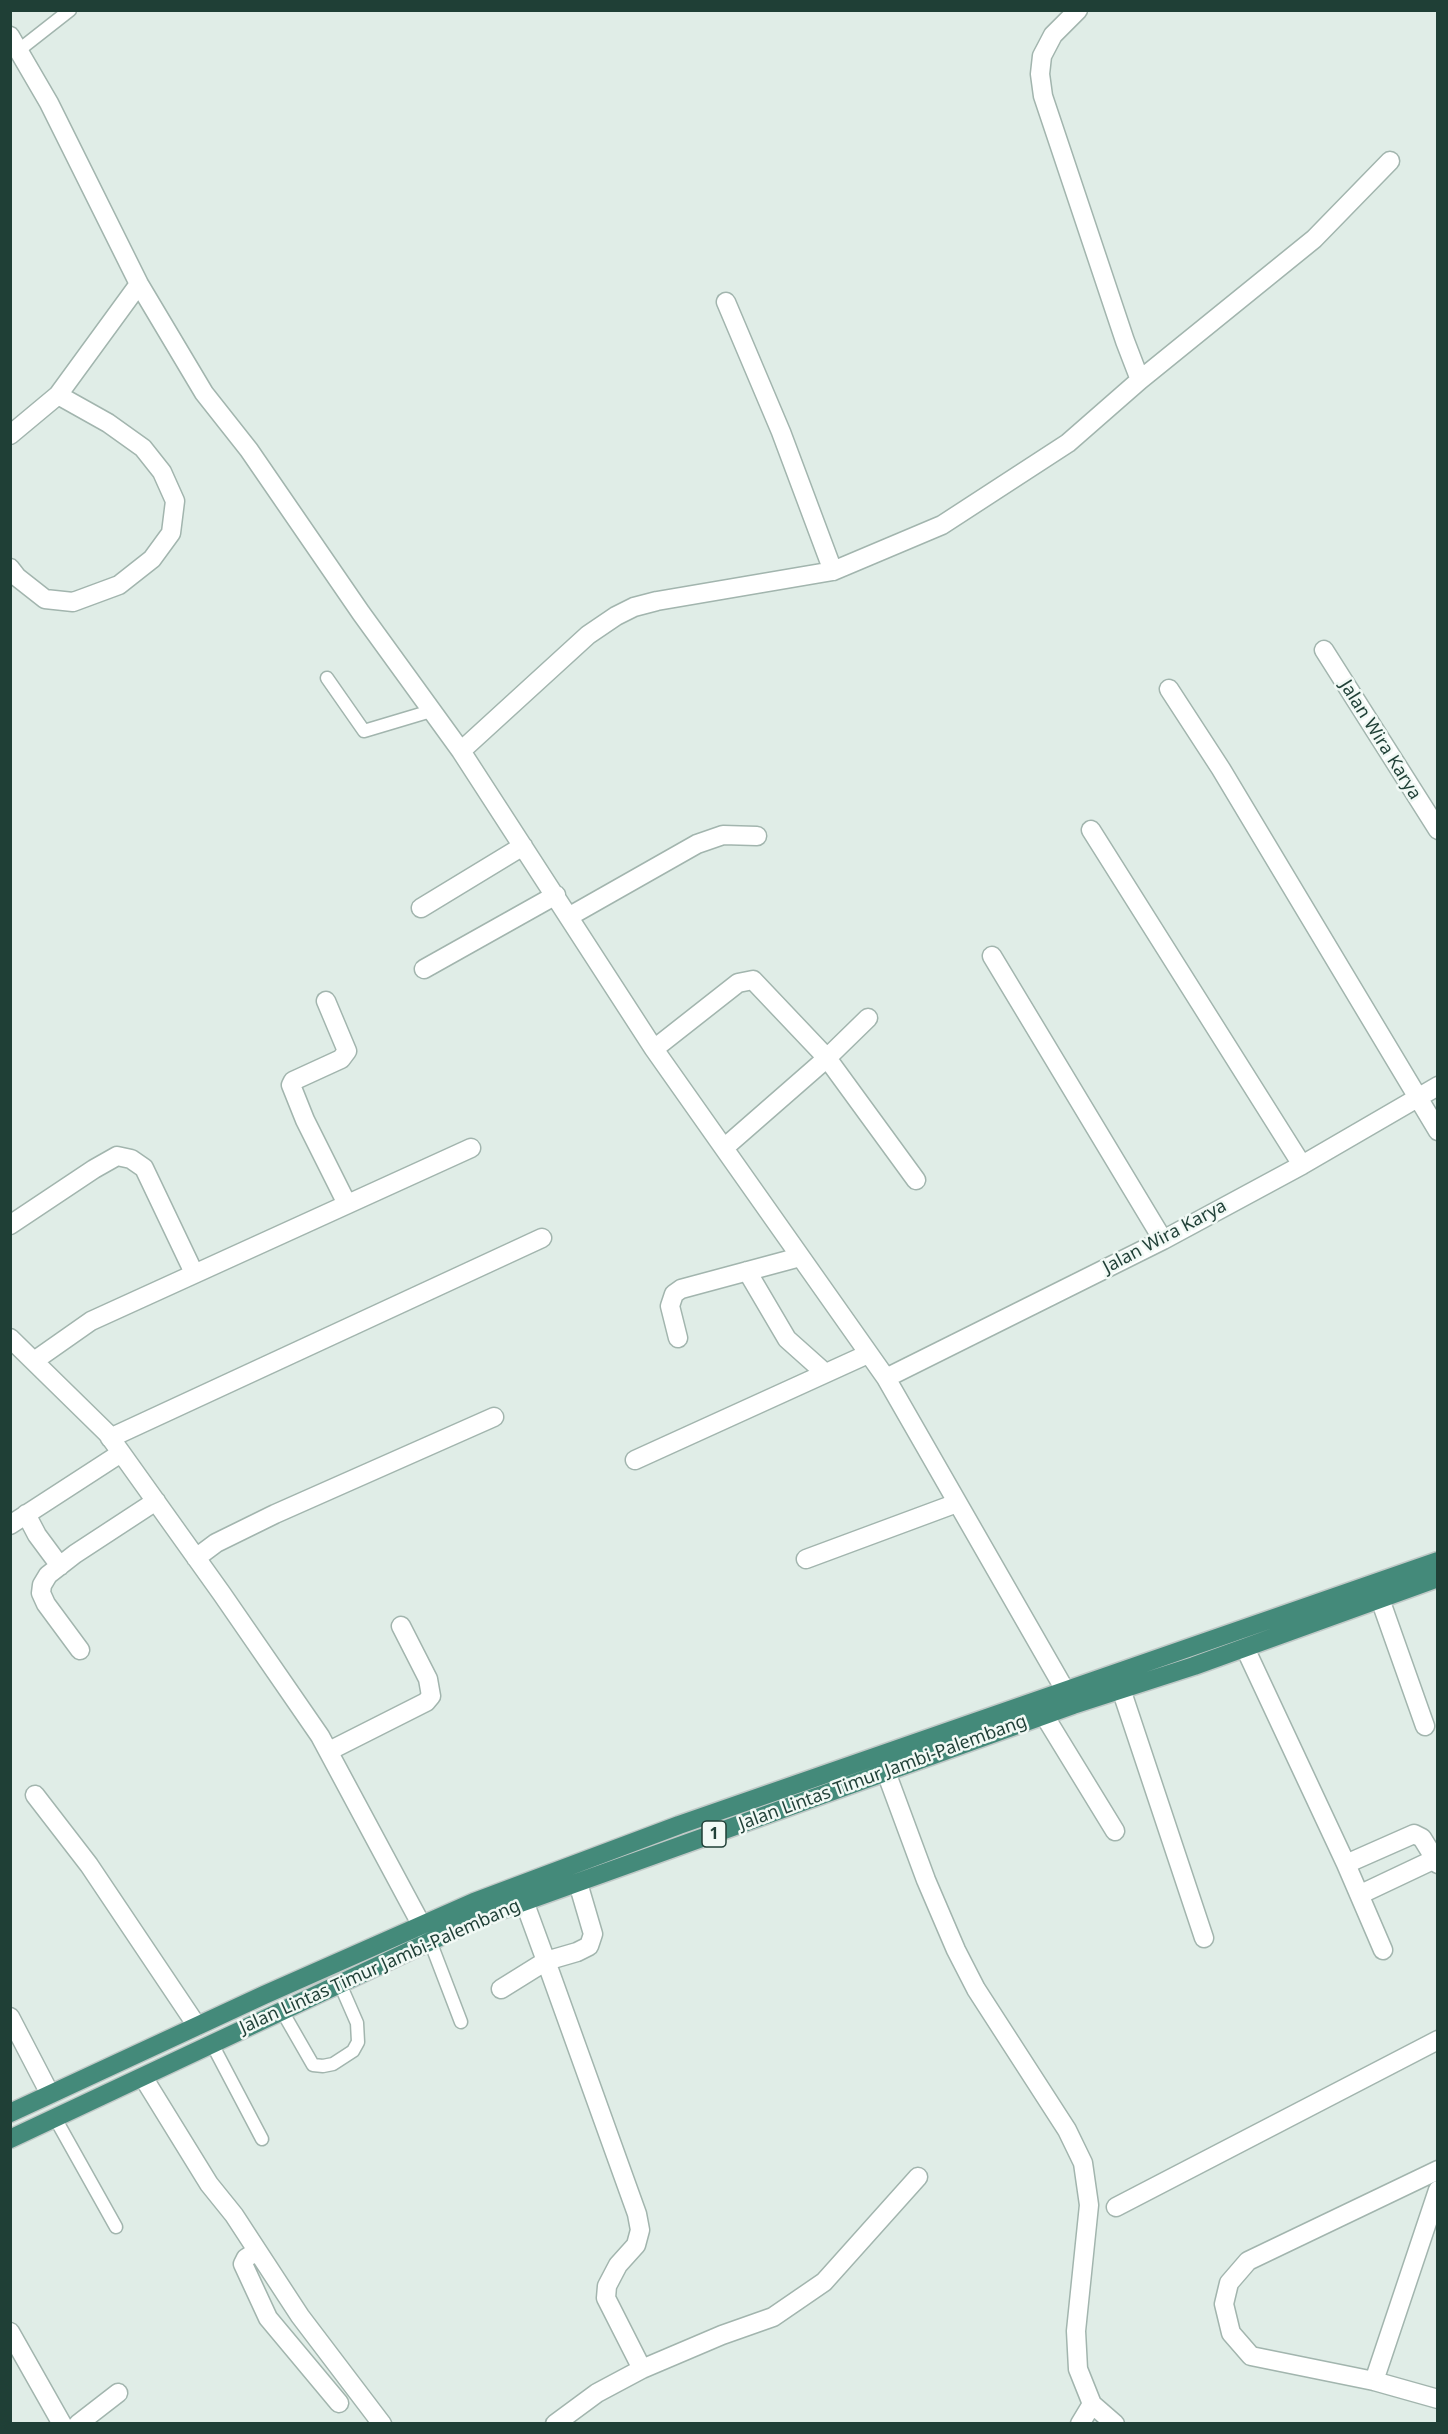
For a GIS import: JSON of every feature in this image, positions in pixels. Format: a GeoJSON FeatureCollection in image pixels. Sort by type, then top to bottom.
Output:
{"type":"FeatureCollection","features":[{"type":"Feature","properties":{"kind":"highway","name":"Jalan Lintas Timur Jambi-Palembang"},"geometry":{"type":"LineString","coordinates":[[10,2139],[340,1984],[474,1902],[679,1825],[1069,1698],[1437,1561]]}},
{"type":"Feature","properties":{"kind":"highway","name":"Jalan Lintas Timur Jambi-Palembang"},"geometry":{"type":"LineString","coordinates":[[10,2113],[197,2026],[426,1933],[578,1883],[1044,1715],[1069,1698],[1121,1689],[1245,1648],[1437,1578]]}},
{"type":"Feature","properties":{"kind":"street"},"geometry":{"type":"LineString","coordinates":[[1078,10],[1053,35],[1042,56],[1040,75],[1043,96],[1140,380]]}},
{"type":"Feature","properties":{"kind":"street"},"geometry":{"type":"LineString","coordinates":[[14,43],[49,103],[139,284],[204,393],[249,450],[461,751],[654,1049],[886,1378],[1069,1698]]}},
{"type":"Feature","properties":{"kind":"street"},"geometry":{"type":"LineString","coordinates":[[461,751],[588,635],[634,607],[691,594],[833,571],[942,525],[998,490],[1068,442],[1140,380],[1314,239],[1390,161]]}},
{"type":"Feature","properties":{"kind":"street"},"geometry":{"type":"LineString","coordinates":[[10,435],[58,395],[139,284]]}},
{"type":"Feature","properties":{"kind":"street"},"geometry":{"type":"LineString","coordinates":[[726,302],[781,432],[833,571]]}},
{"type":"Feature","properties":{"kind":"street"},"geometry":{"type":"LineString","coordinates":[[10,568],[17,577],[45,599],[73,602],[119,585],[152,560],[171,532],[174,501],[162,472],[143,448],[108,423],[58,395]]}},
{"type":"Feature","properties":{"kind":"street","name":"Jalan Wira Karya"},"geometry":{"type":"LineString","coordinates":[[1324,650],[1437,830]]}},
{"type":"Feature","properties":{"kind":"street"},"geometry":{"type":"LineString","coordinates":[[1169,689],[1221,769],[1437,1131]]}},
{"type":"Feature","properties":{"kind":"street"},"geometry":{"type":"LineString","coordinates":[[1091,830],[1302,1165]]}},
{"type":"Feature","properties":{"kind":"street"},"geometry":{"type":"LineString","coordinates":[[570,916],[707,839],[723,835],[757,836]]}},
{"type":"Feature","properties":{"kind":"street"},"geometry":{"type":"LineString","coordinates":[[421,908],[523,846]]}},
{"type":"Feature","properties":{"kind":"street"},"geometry":{"type":"LineString","coordinates":[[424,969],[556,895]]}},
{"type":"Feature","properties":{"kind":"street"},"geometry":{"type":"LineString","coordinates":[[992,956],[1163,1240]]}},
{"type":"Feature","properties":{"kind":"street"},"geometry":{"type":"LineString","coordinates":[[654,1049],[745,979],[760,985],[827,1058],[916,1180]]}},
{"type":"Feature","properties":{"kind":"street"},"geometry":{"type":"LineString","coordinates":[[326,1001],[345,1043],[345,1056],[293,1081],[291,1085],[305,1120],[347,1204]]}},
{"type":"Feature","properties":{"kind":"street"},"geometry":{"type":"LineString","coordinates":[[724,1148],[827,1058],[868,1018]]}},
{"type":"Feature","properties":{"kind":"street","name":"Jalan Wira Karya"},"geometry":{"type":"LineString","coordinates":[[886,1378],[1163,1240],[1302,1165],[1437,1086]]}},
{"type":"Feature","properties":{"kind":"street"},"geometry":{"type":"LineString","coordinates":[[34,1361],[91,1321],[471,1148]]}},
{"type":"Feature","properties":{"kind":"street"},"geometry":{"type":"LineString","coordinates":[[10,1225],[117,1156],[131,1159],[144,1168],[194,1274]]}},
{"type":"Feature","properties":{"kind":"street"},"geometry":{"type":"LineString","coordinates":[[10,1525],[115,1445],[542,1238]]}},
{"type":"Feature","properties":{"kind":"street"},"geometry":{"type":"LineString","coordinates":[[678,1338],[670,1306],[674,1294],[681,1289],[800,1257]]}},
{"type":"Feature","properties":{"kind":"street"},"geometry":{"type":"LineString","coordinates":[[747,1271],[787,1339],[824,1372]]}},
{"type":"Feature","properties":{"kind":"street"},"geometry":{"type":"LineString","coordinates":[[13,1346],[34,1361],[115,1445],[156,1501],[328,1752],[426,1933]]}},
{"type":"Feature","properties":{"kind":"street"},"geometry":{"type":"LineString","coordinates":[[635,1460],[824,1372],[868,1354]]}},
{"type":"Feature","properties":{"kind":"street"},"geometry":{"type":"LineString","coordinates":[[196,1558],[216,1543],[275,1514],[494,1417]]}},
{"type":"Feature","properties":{"kind":"street"},"geometry":{"type":"LineString","coordinates":[[80,1650],[46,1604],[41,1593],[48,1575],[156,1501]]}},
{"type":"Feature","properties":{"kind":"street"},"geometry":{"type":"LineString","coordinates":[[806,1559],[957,1503]]}},
{"type":"Feature","properties":{"kind":"street"},"geometry":{"type":"LineString","coordinates":[[26,1514],[37,1535],[60,1566]]}},
{"type":"Feature","properties":{"kind":"street"},"geometry":{"type":"LineString","coordinates":[[1380,1599],[1425,1726]]}},
{"type":"Feature","properties":{"kind":"street"},"geometry":{"type":"LineString","coordinates":[[328,1752],[426,1702],[431,1696],[428,1679],[401,1626]]}},
{"type":"Feature","properties":{"kind":"street"},"geometry":{"type":"LineString","coordinates":[[1245,1648],[1361,1894],[1383,1950]]}},
{"type":"Feature","properties":{"kind":"street"},"geometry":{"type":"LineString","coordinates":[[1121,1689],[1204,1938]]}},
{"type":"Feature","properties":{"kind":"street"},"geometry":{"type":"LineString","coordinates":[[1044,1715],[1115,1831]]}},
{"type":"Feature","properties":{"kind":"street"},"geometry":{"type":"LineString","coordinates":[[886,1772],[926,1880],[956,1950],[976,1989],[1067,2130],[1083,2163],[1088,2218],[1077,2341],[1078,2369],[1092,2404],[1115,2424]]}},
{"type":"Feature","properties":{"kind":"street"},"geometry":{"type":"LineString","coordinates":[[35,1795],[89,1865],[197,2026]]}},
{"type":"Feature","properties":{"kind":"street"},"geometry":{"type":"LineString","coordinates":[[1346,1864],[1414,1834],[1422,1838],[1436,1861],[1361,1894]]}},
{"type":"Feature","properties":{"kind":"street"},"geometry":{"type":"LineString","coordinates":[[501,1989],[546,1961],[577,1952],[592,1942],[591,1924],[578,1883]]}},
{"type":"Feature","properties":{"kind":"street"},"geometry":{"type":"LineString","coordinates":[[524,1901],[637,2214],[640,2230],[636,2245],[618,2265],[607,2286],[606,2298],[642,2369]]}},
{"type":"Feature","properties":{"kind":"street"},"geometry":{"type":"LineString","coordinates":[[10,2017],[50,2094]]}},
{"type":"Feature","properties":{"kind":"street"},"geometry":{"type":"LineString","coordinates":[[1116,2208],[1437,2040]]}},
{"type":"Feature","properties":{"kind":"street"},"geometry":{"type":"LineString","coordinates":[[143,2077],[180,2142],[300,2316],[382,2424]]}},
{"type":"Feature","properties":{"kind":"street"},"geometry":{"type":"LineString","coordinates":[[1437,2170],[1248,2261],[1229,2283],[1224,2304],[1231,2333],[1251,2356],[1374,2381],[1437,2399]]}},
{"type":"Feature","properties":{"kind":"street"},"geometry":{"type":"LineString","coordinates":[[555,2424],[597,2393],[642,2369],[722,2335],[773,2317],[824,2282],[918,2177]]}},
{"type":"Feature","properties":{"kind":"street"},"geometry":{"type":"LineString","coordinates":[[1374,2381],[1437,2190]]}},
{"type":"Feature","properties":{"kind":"street"},"geometry":{"type":"LineString","coordinates":[[257,2251],[243,2264],[268,2318],[339,2403]]}},
{"type":"Feature","properties":{"kind":"street"},"geometry":{"type":"LineString","coordinates":[[10,2332],[62,2424]]}},
{"type":"Feature","properties":{"kind":"street"},"geometry":{"type":"LineString","coordinates":[[78,2424],[118,2392]]}},
{"type":"Feature","properties":{"kind":"street"},"geometry":{"type":"LineString","coordinates":[[1080,2424],[1092,2404]]}},
{"type":"Feature","properties":{"kind":"lane"},"geometry":{"type":"LineString","coordinates":[[14,43],[66,12]]}},
{"type":"Feature","properties":{"kind":"lane"},"geometry":{"type":"LineString","coordinates":[[327,678],[364,731],[431,711]]}},
{"type":"Feature","properties":{"kind":"lane"},"geometry":{"type":"LineString","coordinates":[[426,1933],[461,2022]]}},
{"type":"Feature","properties":{"kind":"lane"},"geometry":{"type":"LineString","coordinates":[[282,2011],[313,2065],[333,2064],[353,2051],[358,2042],[357,2023],[340,1984]]}},
{"type":"Feature","properties":{"kind":"lane"},"geometry":{"type":"LineString","coordinates":[[212,2044],[262,2139]]}},
{"type":"Feature","properties":{"kind":"lane"},"geometry":{"type":"LineString","coordinates":[[56,2118],[116,2227]]}}]}
